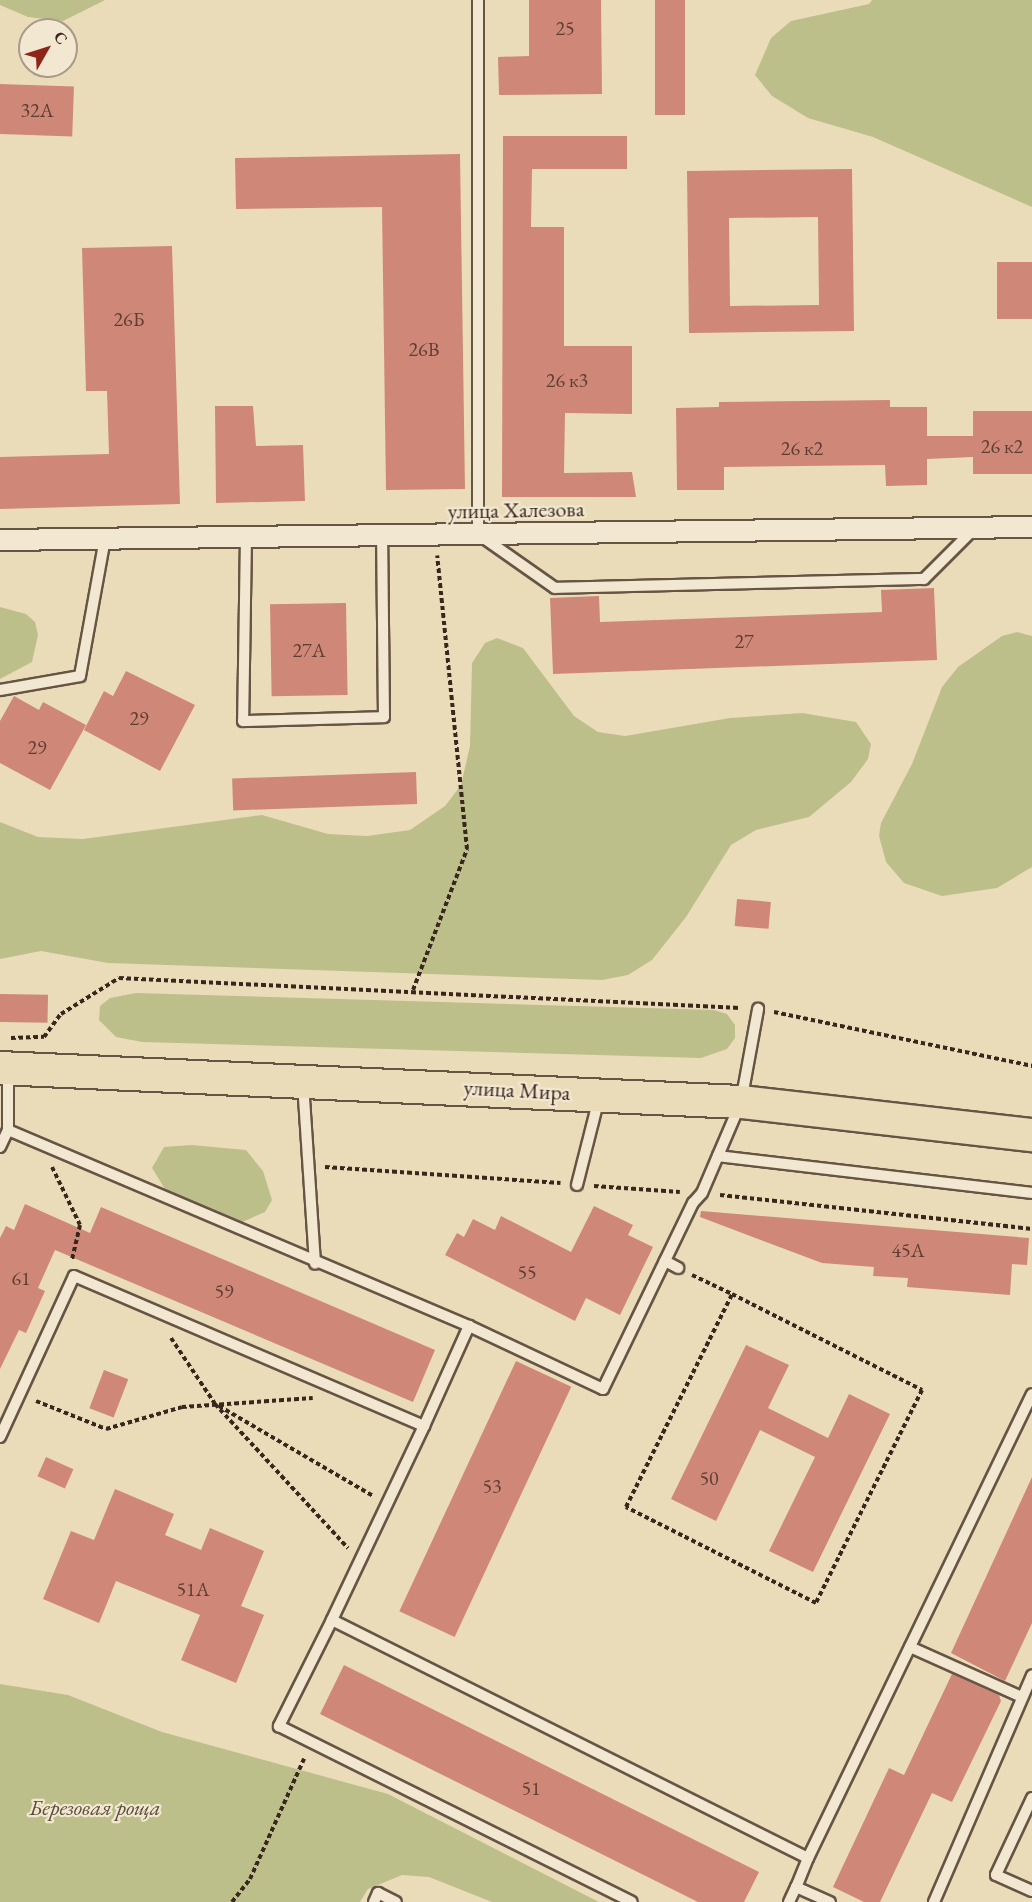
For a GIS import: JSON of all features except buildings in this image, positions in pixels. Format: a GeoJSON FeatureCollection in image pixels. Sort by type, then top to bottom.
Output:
{"type":"FeatureCollection","features":[{"type":"Feature","properties":{"kind":"main road","name":"улица Мира"},"geometry":{"type":"LineString","coordinates":[[3,1058],[302,1080],[741,1102],[1032,1135]]}},
{"type":"Feature","properties":{"kind":"street","name":"улица Халезова"},"geometry":{"type":"LineString","coordinates":[[0,540],[1032,527]]}},
{"type":"Feature","properties":{"kind":"lane"},"geometry":{"type":"LineString","coordinates":[[478,0],[478,534],[555,588],[924,579],[976,528]]}},
{"type":"Feature","properties":{"kind":"lane"},"geometry":{"type":"LineString","coordinates":[[246,537],[243,721],[384,717],[382,535]]}},
{"type":"Feature","properties":{"kind":"lane"},"geometry":{"type":"LineString","coordinates":[[0,690],[80,676],[105,539]]}},
{"type":"Feature","properties":{"kind":"lane"},"geometry":{"type":"LineString","coordinates":[[8,1130],[315,1264],[468,1326],[603,1389],[693,1203],[702,1193],[741,1102],[758,1009]]}},
{"type":"Feature","properties":{"kind":"lane"},"geometry":{"type":"LineString","coordinates":[[0,1147],[8,1130],[3,1058]]}},
{"type":"Feature","properties":{"kind":"lane"},"geometry":{"type":"LineString","coordinates":[[302,1080],[306,1166],[315,1264]]}},
{"type":"Feature","properties":{"kind":"lane"},"geometry":{"type":"LineString","coordinates":[[577,1185],[600,1094]]}},
{"type":"Feature","properties":{"kind":"lane"},"geometry":{"type":"LineString","coordinates":[[718,1156],[1032,1192]]}},
{"type":"Feature","properties":{"kind":"lane"},"geometry":{"type":"LineString","coordinates":[[665,1261],[678,1268]]}},
{"type":"Feature","properties":{"kind":"lane"},"geometry":{"type":"LineString","coordinates":[[0,1437],[74,1276],[424,1426]]}},
{"type":"Feature","properties":{"kind":"lane"},"geometry":{"type":"LineString","coordinates":[[468,1326],[387,1505],[279,1726],[632,1902]]}},
{"type":"Feature","properties":{"kind":"lane"},"geometry":{"type":"LineString","coordinates":[[789,1902],[808,1858],[1032,1394]]}},
{"type":"Feature","properties":{"kind":"lane"},"geometry":{"type":"LineString","coordinates":[[332,1620],[808,1858]]}},
{"type":"Feature","properties":{"kind":"lane"},"geometry":{"type":"LineString","coordinates":[[910,1647],[1022,1697]]}},
{"type":"Feature","properties":{"kind":"lane"},"geometry":{"type":"LineString","coordinates":[[934,1902],[1032,1675]]}},
{"type":"Feature","properties":{"kind":"lane"},"geometry":{"type":"LineString","coordinates":[[1032,1798],[996,1875],[1032,1891]]}},
{"type":"Feature","properties":{"kind":"lane"},"geometry":{"type":"LineString","coordinates":[[796,1887],[830,1902]]}},
{"type":"Feature","properties":{"kind":"lane"},"geometry":{"type":"LineString","coordinates":[[374,1902],[378,1893],[396,1902]]}},
{"type":"Feature","properties":{"kind":"path"},"geometry":{"type":"LineString","coordinates":[[413,990],[467,849],[435,535]]}},
{"type":"Feature","properties":{"kind":"path"},"geometry":{"type":"LineString","coordinates":[[3,1058],[44,1037],[61,1014],[119,978],[413,990],[758,1009],[1032,1066]]}},
{"type":"Feature","properties":{"kind":"path"},"geometry":{"type":"LineString","coordinates":[[42,1145],[80,1225],[71,1256],[74,1276]]}},
{"type":"Feature","properties":{"kind":"path"},"geometry":{"type":"LineString","coordinates":[[306,1166],[702,1193],[1032,1228]]}},
{"type":"Feature","properties":{"kind":"path"},"geometry":{"type":"LineString","coordinates":[[678,1268],[732,1294],[922,1390],[816,1603],[626,1507],[732,1294]]}},
{"type":"Feature","properties":{"kind":"path"},"geometry":{"type":"LineString","coordinates":[[153,1310],[215,1404],[360,1561]]}},
{"type":"Feature","properties":{"kind":"path"},"geometry":{"type":"LineString","coordinates":[[20,1395],[106,1429],[182,1407],[356,1397]]}},
{"type":"Feature","properties":{"kind":"path"},"geometry":{"type":"LineString","coordinates":[[215,1404],[387,1505]]}},
{"type":"Feature","properties":{"kind":"path"},"geometry":{"type":"LineString","coordinates":[[232,1902],[250,1879],[311,1742]]}},
{"type":"Feature","properties":{"kind":"green space"},"geometry":{"type":"Polygon","coordinates":[[[0,0],[105,0],[69,18],[28,17],[0,5],[0,0]]]}},
{"type":"Feature","properties":{"kind":"green space"},"geometry":{"type":"Polygon","coordinates":[[[872,0],[1032,0],[1032,207],[873,137],[808,118],[772,96],[755,75],[771,38],[791,21],[869,4],[872,0]]]}},
{"type":"Feature","properties":{"kind":"green space"},"geometry":{"type":"Polygon","coordinates":[[[0,607],[26,614],[35,622],[38,635],[32,662],[0,679],[0,607]]]}},
{"type":"Feature","properties":{"kind":"green space"},"geometry":{"type":"Polygon","coordinates":[[[1017,632],[1032,636],[1032,867],[997,888],[942,896],[904,883],[886,862],[879,836],[881,823],[912,764],[942,687],[958,667],[1002,636],[1017,632]]]}},
{"type":"Feature","properties":{"kind":"green space"},"geometry":{"type":"Polygon","coordinates":[[[497,638],[523,648],[574,716],[598,732],[625,736],[730,718],[802,713],[856,722],[871,744],[868,759],[851,782],[809,817],[756,830],[731,845],[686,917],[652,960],[628,975],[602,980],[108,963],[41,951],[0,959],[0,822],[38,837],[83,839],[262,815],[328,834],[367,836],[410,830],[445,806],[461,785],[470,746],[472,663],[485,643],[497,638]]]}},
{"type":"Feature","properties":{"kind":"green space"},"geometry":{"type":"Polygon","coordinates":[[[136,993],[714,1010],[727,1014],[735,1025],[735,1038],[727,1049],[701,1058],[142,1042],[116,1037],[99,1020],[100,1006],[110,998],[136,993]]]}},
{"type":"Feature","properties":{"kind":"green space"},"geometry":{"type":"Polygon","coordinates":[[[192,1145],[246,1150],[263,1171],[272,1200],[265,1212],[240,1223],[213,1217],[165,1189],[152,1168],[164,1147],[192,1145]]]}},
{"type":"Feature","properties":{"kind":"green space","name":"Березовая роща"},"geometry":{"type":"Polygon","coordinates":[[[0,1684],[68,1695],[162,1732],[388,1794],[599,1902],[492,1902],[429,1877],[402,1875],[368,1889],[360,1902],[0,1902],[0,1684]]]}}]}
